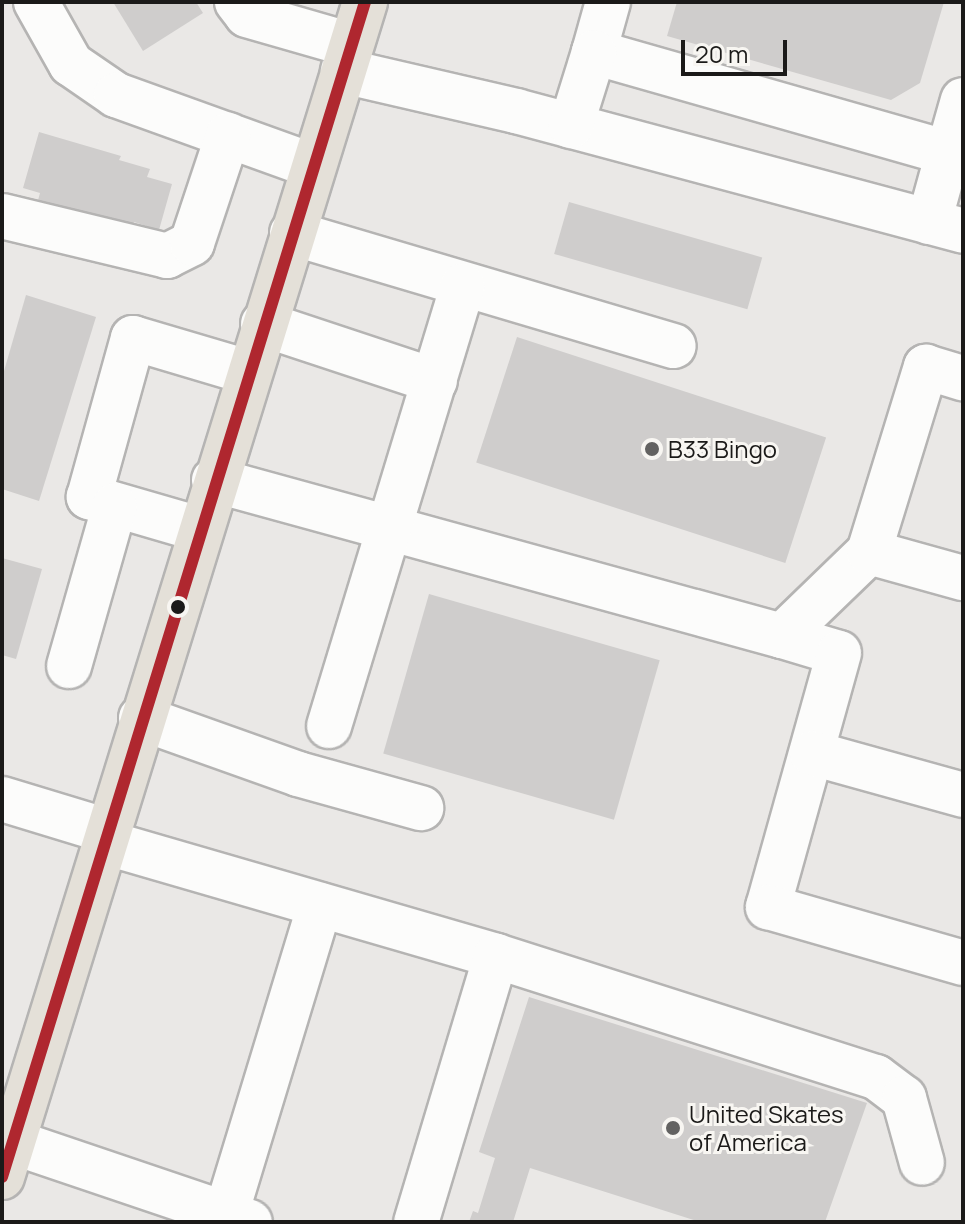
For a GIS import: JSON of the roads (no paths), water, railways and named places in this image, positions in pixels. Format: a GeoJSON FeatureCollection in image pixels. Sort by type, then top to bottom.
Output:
{"type":"FeatureCollection","features":[{"type":"Feature","properties":{"kind":"main road"},"geometry":{"type":"LineString","coordinates":[[7,1160],[214,480],[365,2]]}},
{"type":"Feature","properties":{"kind":"lane"},"geometry":{"type":"LineString","coordinates":[[36,2],[71,64],[116,95],[313,166]]}},
{"type":"Feature","properties":{"kind":"lane"},"geometry":{"type":"LineString","coordinates":[[237,2],[247,15],[347,58],[571,126],[946,226],[948,153],[963,100]]}},
{"type":"Feature","properties":{"kind":"lane"},"geometry":{"type":"LineString","coordinates":[[571,126],[608,2]]}},
{"type":"Feature","properties":{"kind":"lane"},"geometry":{"type":"LineString","coordinates":[[594,52],[948,153]]}},
{"type":"Feature","properties":{"kind":"lane"},"geometry":{"type":"LineString","coordinates":[[2,216],[167,256],[192,243],[228,135]]}},
{"type":"Feature","properties":{"kind":"lane"},"geometry":{"type":"LineString","coordinates":[[292,233],[674,346]]}},
{"type":"Feature","properties":{"kind":"lane"},"geometry":{"type":"LineString","coordinates":[[329,726],[463,286]]}},
{"type":"Feature","properties":{"kind":"lane"},"geometry":{"type":"LineString","coordinates":[[263,324],[435,381]]}},
{"type":"Feature","properties":{"kind":"lane"},"geometry":{"type":"LineString","coordinates":[[199,529],[89,497],[133,338],[248,372]]}},
{"type":"Feature","properties":{"kind":"lane"},"geometry":{"type":"LineString","coordinates":[[782,636],[869,552],[926,367],[963,378]]}},
{"type":"Feature","properties":{"kind":"lane"},"geometry":{"type":"LineString","coordinates":[[214,480],[389,531],[839,653],[768,907],[963,963]]}},
{"type":"Feature","properties":{"kind":"lane"},"geometry":{"type":"LineString","coordinates":[[69,666],[115,505]]}},
{"type":"Feature","properties":{"kind":"lane"},"geometry":{"type":"LineString","coordinates":[[869,552],[963,578]]}},
{"type":"Feature","properties":{"kind":"lane"},"geometry":{"type":"LineString","coordinates":[[141,718],[298,774],[421,808]]}},
{"type":"Feature","properties":{"kind":"lane"},"geometry":{"type":"LineString","coordinates":[[812,753],[963,795]]}},
{"type":"Feature","properties":{"kind":"lane"},"geometry":{"type":"LineString","coordinates":[[2,799],[105,836],[320,905],[496,956],[876,1077],[904,1098],[922,1163]]}},
{"type":"Feature","properties":{"kind":"lane"},"geometry":{"type":"LineString","coordinates":[[7,1160],[238,1218],[320,905]]}},
{"type":"Feature","properties":{"kind":"lane"},"geometry":{"type":"LineString","coordinates":[[416,1222],[496,956]]}},
{"type":"Feature","properties":{"kind":"place","name":"B33 Bingo"},"geometry":{"type":"Point","coordinates":[652,449]}},
{"type":"Feature","properties":{"kind":"place","name":"United Skates of America"},"geometry":{"type":"Point","coordinates":[673,1128]}}]}
